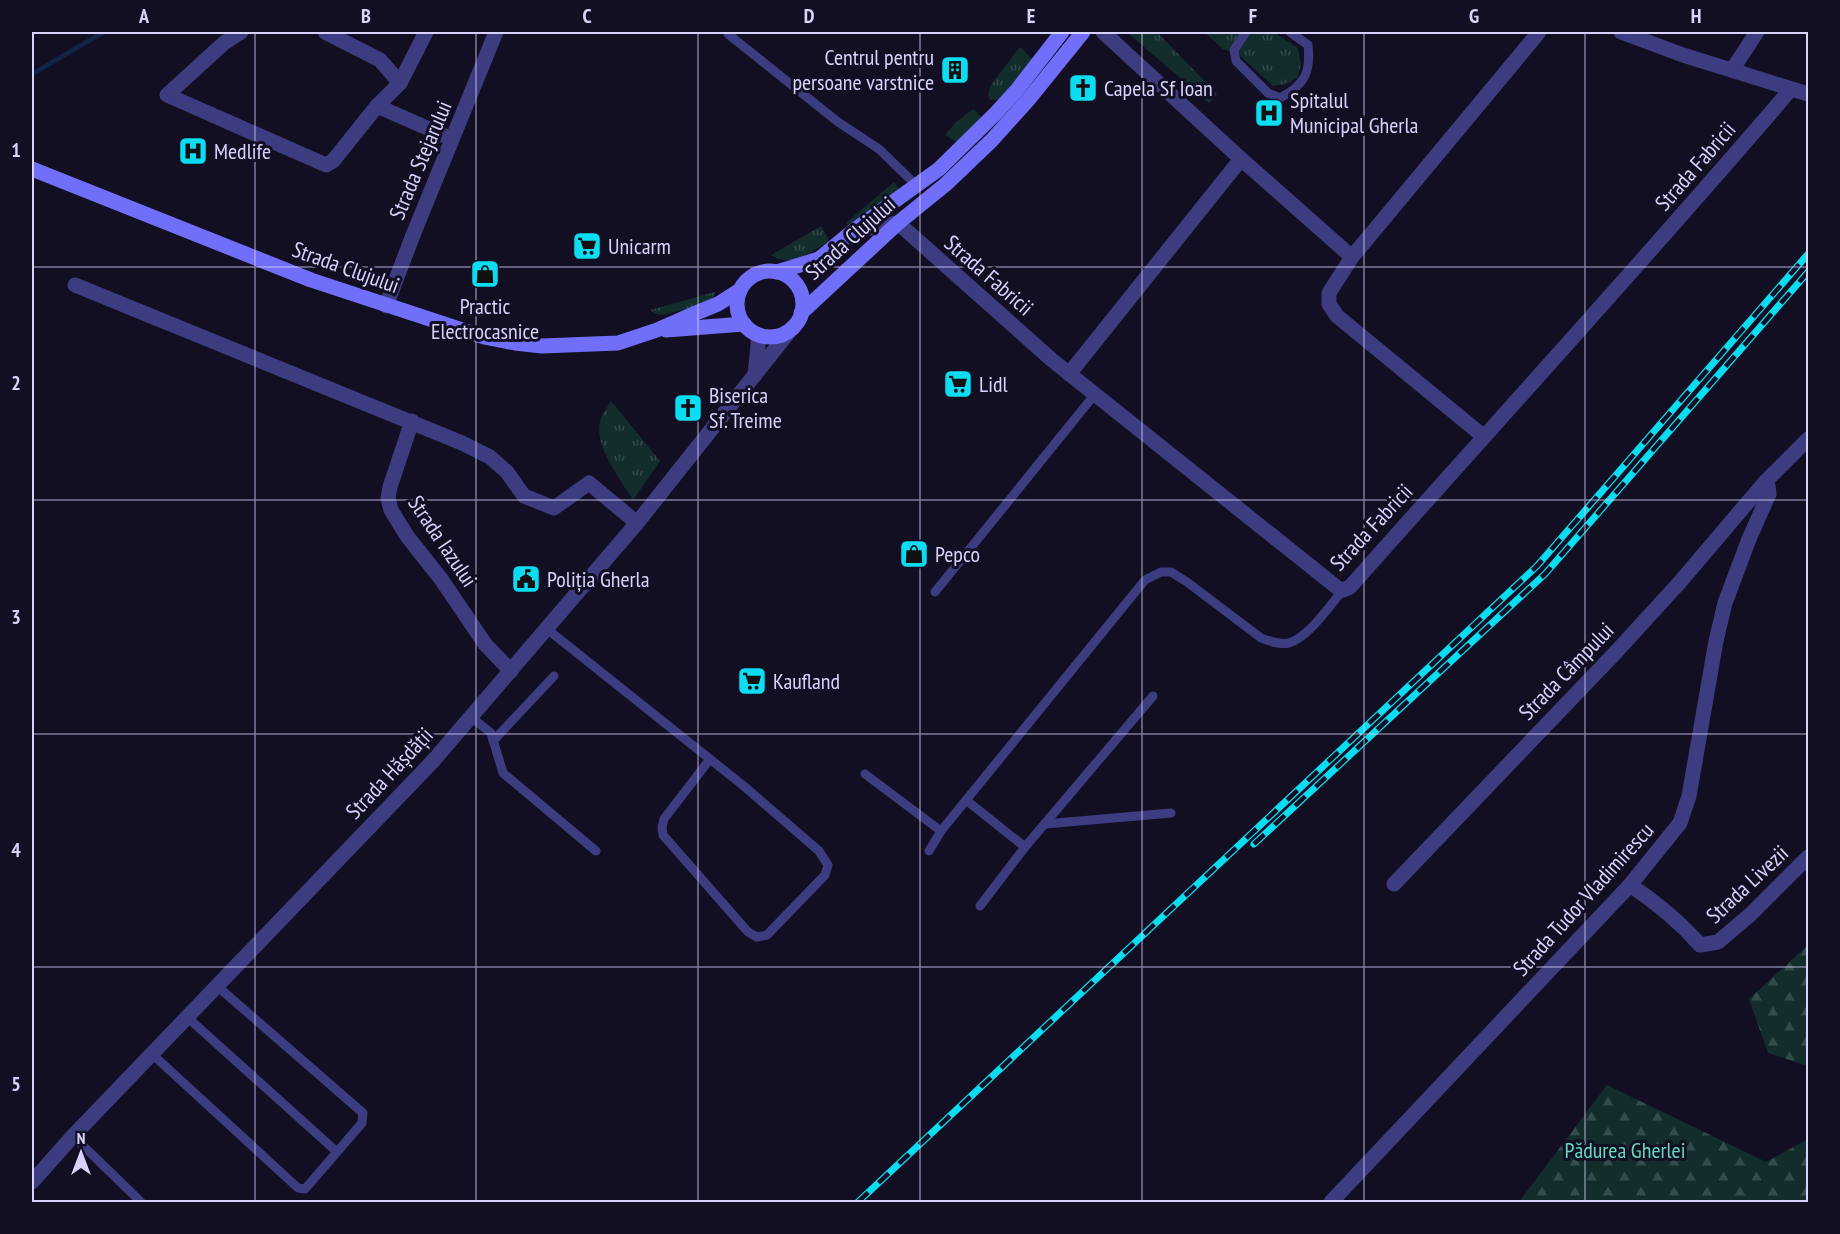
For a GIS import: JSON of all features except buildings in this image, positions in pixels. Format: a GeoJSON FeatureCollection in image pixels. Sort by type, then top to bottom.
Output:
{"type":"FeatureCollection","features":[{"type":"Feature","properties":{"kind":"main road","name":"Strada Clujului"},"geometry":{"type":"LineString","coordinates":[[32,169],[311,280],[484,337],[542,346],[618,343],[657,330],[718,304],[740,290],[752,277],[760,273],[777,272],[819,259],[915,184],[939,169],[996,113],[1044,57],[1062,32]]}},
{"type":"Feature","properties":{"kind":"main road","name":"Strada Clujului"},"geometry":{"type":"LineString","coordinates":[[792,328],[801,313],[992,140],[1083,32]]}},
{"type":"Feature","properties":{"kind":"main road","name":"Strada Clujului"},"geometry":{"type":"LineString","coordinates":[[777,272],[786,275],[798,288],[802,296],[801,313]]}},
{"type":"Feature","properties":{"kind":"main road"},"geometry":{"type":"LineString","coordinates":[[740,290],[737,308],[744,324],[759,334],[776,336],[792,328]]}},
{"type":"Feature","properties":{"kind":"main road","name":"Strada Clujului"},"geometry":{"type":"LineString","coordinates":[[657,330],[744,324]]}},
{"type":"Feature","properties":{"kind":"street"},"geometry":{"type":"LineString","coordinates":[[241,32],[224,43],[168,95],[326,165],[333,161],[377,106],[400,82],[426,32]]}},
{"type":"Feature","properties":{"kind":"street"},"geometry":{"type":"LineString","coordinates":[[325,32],[380,60],[400,82]]}},
{"type":"Feature","properties":{"kind":"street","name":"Strada Stejarului"},"geometry":{"type":"LineString","coordinates":[[386,306],[496,32]]}},
{"type":"Feature","properties":{"kind":"street"},"geometry":{"type":"LineString","coordinates":[[1103,32],[1352,257]]}},
{"type":"Feature","properties":{"kind":"street"},"geometry":{"type":"LineString","coordinates":[[1483,436],[1337,316],[1329,304],[1329,293],[1352,257],[1539,32]]}},
{"type":"Feature","properties":{"kind":"street"},"geometry":{"type":"LineString","coordinates":[[1621,32],[1683,55],[1809,94]]}},
{"type":"Feature","properties":{"kind":"street"},"geometry":{"type":"LineString","coordinates":[[1732,70],[1757,32]]}},
{"type":"Feature","properties":{"kind":"street","name":"Strada Fabricii"},"geometry":{"type":"LineString","coordinates":[[898,223],[965,285],[1069,374],[1343,590],[1350,587],[1791,89]]}},
{"type":"Feature","properties":{"kind":"street"},"geometry":{"type":"LineString","coordinates":[[377,106],[452,139]]}},
{"type":"Feature","properties":{"kind":"street"},"geometry":{"type":"LineString","coordinates":[[1069,374],[1241,159]]}},
{"type":"Feature","properties":{"kind":"street"},"geometry":{"type":"LineString","coordinates":[[853,231],[898,223]]}},
{"type":"Feature","properties":{"kind":"street"},"geometry":{"type":"LineString","coordinates":[[75,285],[412,421],[490,457],[507,472],[524,496],[531,500],[554,508],[589,483],[637,523]]}},
{"type":"Feature","properties":{"kind":"street","name":"Strada Hășdății"},"geometry":{"type":"LineString","coordinates":[[32,1182],[73,1136],[433,761],[637,523],[792,328]]}},
{"type":"Feature","properties":{"kind":"street"},"geometry":{"type":"LineString","coordinates":[[755,375],[759,334]]}},
{"type":"Feature","properties":{"kind":"street","name":"Strada Iazului"},"geometry":{"type":"LineString","coordinates":[[412,421],[390,487],[388,498],[391,510],[407,536],[441,579],[485,644],[512,671]]}},
{"type":"Feature","properties":{"kind":"street"},"geometry":{"type":"LineString","coordinates":[[1765,482],[1807,444]]}},
{"type":"Feature","properties":{"kind":"street","name":"Strada Câmpului"},"geometry":{"type":"LineString","coordinates":[[1394,884],[1624,643],[1680,582],[1765,482]]}},
{"type":"Feature","properties":{"kind":"street","name":"Strada Tudor Vladimirescu"},"geometry":{"type":"LineString","coordinates":[[1330,1203],[1630,885],[1680,823],[1691,786],[1716,641],[1725,603],[1769,494],[1765,482]]}},
{"type":"Feature","properties":{"kind":"street","name":"Strada Livezii"},"geometry":{"type":"LineString","coordinates":[[1630,885],[1658,904],[1700,945],[1718,942],[1751,914],[1809,857]]}},
{"type":"Feature","properties":{"kind":"lane"},"geometry":{"type":"LineString","coordinates":[[1246,32],[1234,50],[1236,61],[1268,93],[1280,98],[1292,91],[1308,74],[1310,59],[1308,45],[1290,32]]}},
{"type":"Feature","properties":{"kind":"lane"},"geometry":{"type":"LineString","coordinates":[[728,34],[838,122],[879,148],[915,184]]}},
{"type":"Feature","properties":{"kind":"lane"},"geometry":{"type":"LineString","coordinates":[[935,592],[1095,394]]}},
{"type":"Feature","properties":{"kind":"lane"},"geometry":{"type":"LineString","coordinates":[[929,851],[941,831],[1145,580],[1161,572],[1171,572],[1261,638],[1274,643],[1288,643],[1305,634],[1343,590]]}},
{"type":"Feature","properties":{"kind":"lane"},"geometry":{"type":"LineString","coordinates":[[547,629],[710,759],[819,851],[828,866],[825,875],[767,936],[757,937],[748,932],[663,835],[664,819],[710,759]]}},
{"type":"Feature","properties":{"kind":"lane"},"geometry":{"type":"LineString","coordinates":[[493,741],[554,676]]}},
{"type":"Feature","properties":{"kind":"lane"},"geometry":{"type":"LineString","coordinates":[[980,906],[1025,847],[1153,696]]}},
{"type":"Feature","properties":{"kind":"lane"},"geometry":{"type":"LineString","coordinates":[[471,717],[491,733],[503,773],[596,851]]}},
{"type":"Feature","properties":{"kind":"lane"},"geometry":{"type":"LineString","coordinates":[[865,774],[941,831]]}},
{"type":"Feature","properties":{"kind":"lane"},"geometry":{"type":"LineString","coordinates":[[966,800],[1025,847]]}},
{"type":"Feature","properties":{"kind":"lane"},"geometry":{"type":"LineString","coordinates":[[1045,824],[1171,813]]}},
{"type":"Feature","properties":{"kind":"lane"},"geometry":{"type":"LineString","coordinates":[[152,1054],[298,1188],[305,1189],[362,1123],[363,1113],[217,986]]}},
{"type":"Feature","properties":{"kind":"lane"},"geometry":{"type":"LineString","coordinates":[[187,1017],[337,1152]]}},
{"type":"Feature","properties":{"kind":"lane"},"geometry":{"type":"LineString","coordinates":[[73,1136],[141,1203]]}},
{"type":"Feature","properties":{"kind":"green space"},"geometry":{"type":"Polygon","coordinates":[[[1127,32],[1157,32],[1217,94],[1209,103],[1127,32]]]}},
{"type":"Feature","properties":{"kind":"green space"},"geometry":{"type":"Polygon","coordinates":[[[1204,32],[1273,32],[1298,48],[1301,65],[1297,78],[1285,84],[1273,86],[1238,54],[1223,49],[1204,32]]]}},
{"type":"Feature","properties":{"kind":"green space"},"geometry":{"type":"Polygon","coordinates":[[[1020,47],[1034,61],[1003,99],[990,100],[988,94],[991,85],[1020,47]]]}},
{"type":"Feature","properties":{"kind":"green space"},"geometry":{"type":"Polygon","coordinates":[[[973,109],[982,118],[957,142],[945,135],[956,122],[973,109]]]}},
{"type":"Feature","properties":{"kind":"green space"},"geometry":{"type":"Polygon","coordinates":[[[894,182],[900,191],[855,228],[846,223],[894,182]]]}},
{"type":"Feature","properties":{"kind":"green space"},"geometry":{"type":"Polygon","coordinates":[[[821,226],[828,237],[828,242],[796,261],[778,259],[771,255],[821,226]]]}},
{"type":"Feature","properties":{"kind":"green space"},"geometry":{"type":"Polygon","coordinates":[[[715,292],[713,299],[706,304],[663,315],[655,314],[650,310],[715,292]]]}},
{"type":"Feature","properties":{"kind":"green space"},"geometry":{"type":"Polygon","coordinates":[[[611,401],[660,461],[633,500],[601,442],[599,431],[601,419],[611,401]]]}},
{"type":"Feature","properties":{"kind":"green space"},"geometry":{"type":"Polygon","coordinates":[[[1808,945],[1808,1066],[1768,1053],[1749,999],[1808,945]]]}},
{"type":"Feature","properties":{"kind":"green space","name":"Pădurea Gherlei"},"geometry":{"type":"Polygon","coordinates":[[[1607,1085],[1766,1162],[1808,1139],[1808,1202],[1519,1202],[1607,1085]]]}},
{"type":"Feature","properties":{"kind":"waterway"},"geometry":{"type":"LineString","coordinates":[[32,74],[104,32]]}},
{"type":"Feature","properties":{"kind":"railway"},"geometry":{"type":"LineString","coordinates":[[858,1202],[1537,566],[1808,254]]}},
{"type":"Feature","properties":{"kind":"railway"},"geometry":{"type":"LineString","coordinates":[[1254,844],[1545,574],[1808,272]]}},
{"type":"Feature","properties":{"kind":"place","name":"Centrul pentru persoane varstnice"},"geometry":{"type":"Point","coordinates":[955,70]}},
{"type":"Feature","properties":{"kind":"place","name":"Capela Sf Ioan"},"geometry":{"type":"Point","coordinates":[1083,88]}},
{"type":"Feature","properties":{"kind":"place","name":"Spitalul Municipal Gherla"},"geometry":{"type":"Point","coordinates":[1269,113]}},
{"type":"Feature","properties":{"kind":"place","name":"Medlife"},"geometry":{"type":"Point","coordinates":[193,151]}},
{"type":"Feature","properties":{"kind":"place","name":"Unicarm"},"geometry":{"type":"Point","coordinates":[587,246]}},
{"type":"Feature","properties":{"kind":"place","name":"Practic Electrocasnice"},"geometry":{"type":"Point","coordinates":[485,274]}},
{"type":"Feature","properties":{"kind":"place","name":"Lidl"},"geometry":{"type":"Point","coordinates":[958,384]}},
{"type":"Feature","properties":{"kind":"place","name":"Biserica Sf. Treime"},"geometry":{"type":"Point","coordinates":[688,408]}},
{"type":"Feature","properties":{"kind":"place","name":"Pepco"},"geometry":{"type":"Point","coordinates":[914,554]}},
{"type":"Feature","properties":{"kind":"place","name":"Poliția Gherla"},"geometry":{"type":"Point","coordinates":[526,579]}},
{"type":"Feature","properties":{"kind":"place","name":"Kaufland"},"geometry":{"type":"Point","coordinates":[752,681]}}]}
